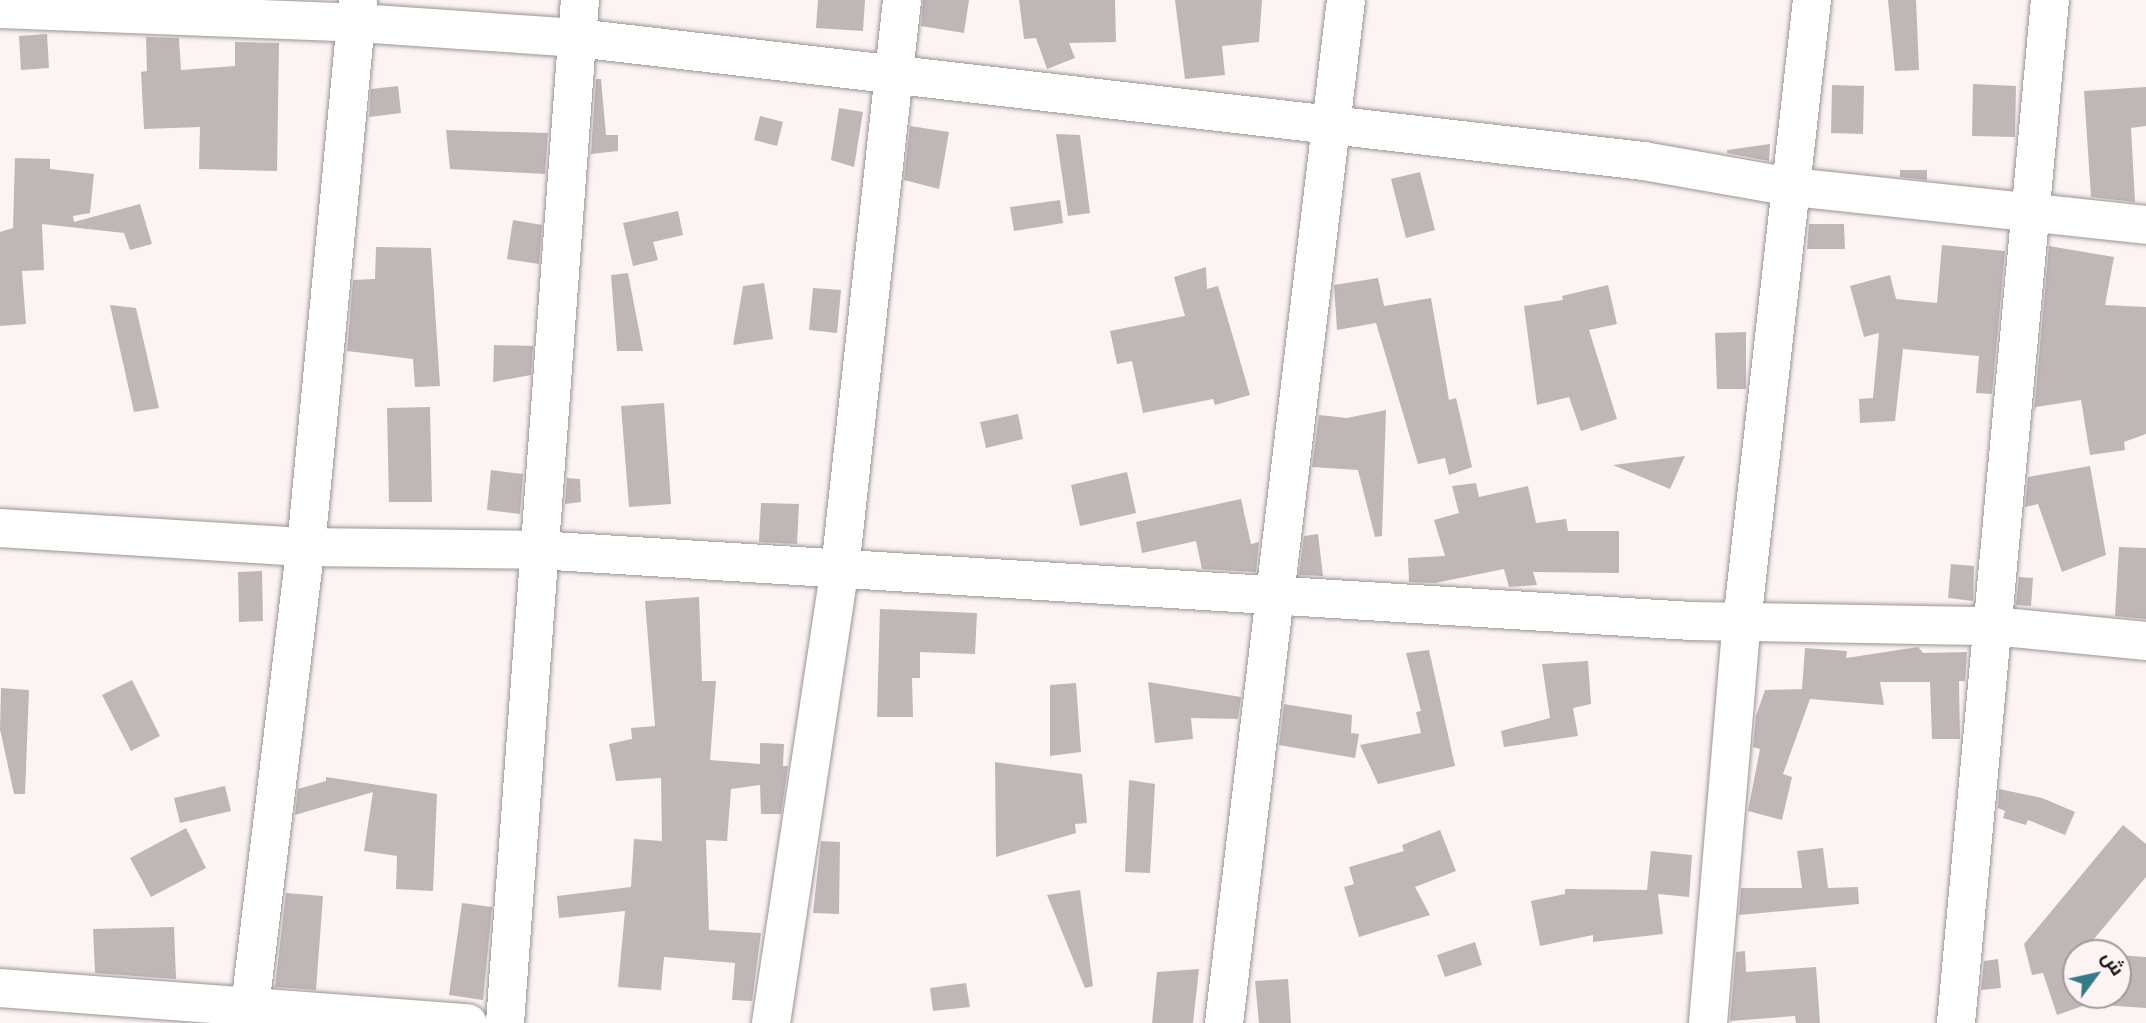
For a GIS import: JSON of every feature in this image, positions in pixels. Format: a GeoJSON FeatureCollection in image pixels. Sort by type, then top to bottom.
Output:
{"type":"FeatureCollection","features":[{"type":"Feature","properties":{"kind":"street"},"geometry":{"type":"LineString","coordinates":[[505,1023],[537,550],[580,0]]}},
{"type":"Feature","properties":{"kind":"street"},"geometry":{"type":"LineString","coordinates":[[771,1023],[840,569],[902,0]]}},
{"type":"Feature","properties":{"kind":"street"},"geometry":{"type":"LineString","coordinates":[[1224,1023],[1278,595],[1346,0]]}},
{"type":"Feature","properties":{"kind":"street"},"geometry":{"type":"LineString","coordinates":[[1708,1023],[1742,622],[1812,0]]}},
{"type":"Feature","properties":{"kind":"street"},"geometry":{"type":"LineString","coordinates":[[1956,1023],[2050,0]]}},
{"type":"Feature","properties":{"kind":"street"},"geometry":{"type":"LineString","coordinates":[[0,9],[358,11],[895,78],[1644,161],[1792,187],[2146,225]]}},
{"type":"Feature","properties":{"kind":"street"},"geometry":{"type":"LineString","coordinates":[[249,1015],[306,547],[358,11]]}},
{"type":"Feature","properties":{"kind":"street"},"geometry":{"type":"LineString","coordinates":[[0,528],[306,547],[537,550],[1742,622],[1993,626],[2146,641]]}},
{"type":"Feature","properties":{"kind":"street"},"geometry":{"type":"LineString","coordinates":[[0,988],[249,1015],[468,1023]]}},
{"type":"Feature","properties":{"kind":"building"},"geometry":{"type":"Polygon","coordinates":[[[818,0],[865,0],[863,31],[816,28],[818,0]]]}},
{"type":"Feature","properties":{"kind":"building"},"geometry":{"type":"Polygon","coordinates":[[[923,0],[969,0],[964,33],[921,26],[923,0]]]}},
{"type":"Feature","properties":{"kind":"building"},"geometry":{"type":"Polygon","coordinates":[[[1019,0],[1115,0],[1116,42],[1069,43],[1075,58],[1047,69],[1036,38],[1024,39],[1019,0]]]}},
{"type":"Feature","properties":{"kind":"building"},"geometry":{"type":"Polygon","coordinates":[[[1175,0],[1262,0],[1259,42],[1222,46],[1225,75],[1185,79],[1175,0]]]}},
{"type":"Feature","properties":{"kind":"building"},"geometry":{"type":"Polygon","coordinates":[[[1888,0],[1916,0],[1919,70],[1895,71],[1888,0]]]}},
{"type":"Feature","properties":{"kind":"building"},"geometry":{"type":"Polygon","coordinates":[[[47,34],[49,68],[21,70],[19,36],[47,34]]]}},
{"type":"Feature","properties":{"kind":"building"},"geometry":{"type":"Polygon","coordinates":[[[146,37],[179,38],[181,70],[235,66],[235,42],[279,43],[277,171],[199,169],[200,127],[144,129],[141,72],[147,71],[146,37]]]}},
{"type":"Feature","properties":{"kind":"building"},"geometry":{"type":"Polygon","coordinates":[[[596,79],[601,79],[606,135],[618,135],[618,151],[591,154],[596,79]]]}},
{"type":"Feature","properties":{"kind":"building"},"geometry":{"type":"Polygon","coordinates":[[[1973,84],[2016,86],[2015,137],[1972,136],[1973,84]]]}},
{"type":"Feature","properties":{"kind":"building"},"geometry":{"type":"Polygon","coordinates":[[[1832,85],[1864,86],[1863,134],[1831,133],[1832,85]]]}},
{"type":"Feature","properties":{"kind":"building"},"geometry":{"type":"Polygon","coordinates":[[[398,86],[401,113],[369,117],[371,89],[398,86]]]}},
{"type":"Feature","properties":{"kind":"building"},"geometry":{"type":"Polygon","coordinates":[[[2146,87],[2146,126],[2131,128],[2135,202],[2091,197],[2084,91],[2146,87]]]}},
{"type":"Feature","properties":{"kind":"building"},"geometry":{"type":"Polygon","coordinates":[[[839,108],[863,112],[854,167],[831,160],[839,108]]]}},
{"type":"Feature","properties":{"kind":"building"},"geometry":{"type":"Polygon","coordinates":[[[760,116],[783,122],[777,146],[754,140],[760,116]]]}},
{"type":"Feature","properties":{"kind":"building"},"geometry":{"type":"Polygon","coordinates":[[[910,126],[949,132],[939,189],[904,180],[910,126]]]}},
{"type":"Feature","properties":{"kind":"building"},"geometry":{"type":"Polygon","coordinates":[[[446,130],[548,133],[545,174],[450,169],[446,130]]]}},
{"type":"Feature","properties":{"kind":"building"},"geometry":{"type":"Polygon","coordinates":[[[1056,134],[1080,135],[1090,213],[1068,216],[1056,134]]]}},
{"type":"Feature","properties":{"kind":"building"},"geometry":{"type":"Polygon","coordinates":[[[1770,144],[1769,161],[1727,153],[1727,150],[1770,144]]]}},
{"type":"Feature","properties":{"kind":"building"},"geometry":{"type":"Polygon","coordinates":[[[15,158],[50,159],[50,169],[94,174],[90,213],[73,216],[74,222],[140,204],[152,244],[130,250],[124,233],[42,224],[44,270],[22,271],[26,324],[0,326],[0,232],[13,228],[15,158]]]}},
{"type":"Feature","properties":{"kind":"building"},"geometry":{"type":"Polygon","coordinates":[[[1900,170],[1927,170],[1927,180],[1900,177],[1900,170]]]}},
{"type":"Feature","properties":{"kind":"building"},"geometry":{"type":"Polygon","coordinates":[[[1420,172],[1435,230],[1406,238],[1391,179],[1420,172]]]}},
{"type":"Feature","properties":{"kind":"building"},"geometry":{"type":"Polygon","coordinates":[[[1060,200],[1063,223],[1014,231],[1010,207],[1060,200]]]}},
{"type":"Feature","properties":{"kind":"building"},"geometry":{"type":"Polygon","coordinates":[[[678,211],[683,235],[653,242],[658,260],[633,266],[623,223],[678,211]]]}},
{"type":"Feature","properties":{"kind":"building"},"geometry":{"type":"Polygon","coordinates":[[[513,220],[542,225],[539,264],[507,259],[513,220]]]}},
{"type":"Feature","properties":{"kind":"building"},"geometry":{"type":"Polygon","coordinates":[[[1809,224],[1844,224],[1845,249],[1807,249],[1809,224]]]}},
{"type":"Feature","properties":{"kind":"building"},"geometry":{"type":"Polygon","coordinates":[[[1942,245],[2005,251],[1992,394],[1976,393],[1979,356],[1903,349],[1895,421],[1860,423],[1859,399],[1873,398],[1879,333],[1864,337],[1850,286],[1890,275],[1896,299],[1937,303],[1942,245]]]}},
{"type":"Feature","properties":{"kind":"building"},"geometry":{"type":"Polygon","coordinates":[[[2049,246],[2114,257],[2105,305],[2146,307],[2146,434],[2124,442],[2125,450],[2090,455],[2081,400],[2036,407],[2034,413],[2049,246]]]}},
{"type":"Feature","properties":{"kind":"building"},"geometry":{"type":"Polygon","coordinates":[[[376,247],[431,248],[440,386],[415,387],[413,359],[347,351],[353,280],[375,279],[376,247]]]}},
{"type":"Feature","properties":{"kind":"building"},"geometry":{"type":"Polygon","coordinates":[[[1206,267],[1207,289],[1218,286],[1250,395],[1215,405],[1213,399],[1143,413],[1132,361],[1117,364],[1110,331],[1185,316],[1174,277],[1206,267]]]}},
{"type":"Feature","properties":{"kind":"building"},"geometry":{"type":"Polygon","coordinates":[[[628,273],[643,351],[617,351],[611,275],[628,273]]]}},
{"type":"Feature","properties":{"kind":"building"},"geometry":{"type":"Polygon","coordinates":[[[1378,278],[1384,306],[1431,298],[1449,400],[1456,398],[1472,467],[1449,475],[1445,458],[1418,464],[1376,323],[1337,330],[1334,285],[1378,278]]]}},
{"type":"Feature","properties":{"kind":"building"},"geometry":{"type":"Polygon","coordinates":[[[764,283],[773,339],[733,345],[743,286],[764,283]]]}},
{"type":"Feature","properties":{"kind":"building"},"geometry":{"type":"Polygon","coordinates":[[[1608,285],[1617,324],[1589,330],[1617,419],[1581,431],[1569,397],[1537,405],[1524,306],[1563,300],[1562,296],[1608,285]]]}},
{"type":"Feature","properties":{"kind":"building"},"geometry":{"type":"Polygon","coordinates":[[[813,288],[841,290],[837,333],[809,330],[813,288]]]}},
{"type":"Feature","properties":{"kind":"building"},"geometry":{"type":"Polygon","coordinates":[[[110,305],[136,308],[159,408],[134,412],[110,305]]]}},
{"type":"Feature","properties":{"kind":"building"},"geometry":{"type":"Polygon","coordinates":[[[1746,332],[1746,389],[1717,389],[1715,333],[1746,332]]]}},
{"type":"Feature","properties":{"kind":"building"},"geometry":{"type":"Polygon","coordinates":[[[494,345],[533,346],[531,375],[493,382],[494,345]]]}},
{"type":"Feature","properties":{"kind":"building"},"geometry":{"type":"Polygon","coordinates":[[[664,403],[671,504],[629,507],[621,406],[664,403]]]}},
{"type":"Feature","properties":{"kind":"building"},"geometry":{"type":"Polygon","coordinates":[[[430,407],[432,502],[389,502],[387,408],[430,407]]]}},
{"type":"Feature","properties":{"kind":"building"},"geometry":{"type":"Polygon","coordinates":[[[1386,410],[1382,536],[1375,537],[1358,470],[1312,467],[1319,415],[1347,418],[1386,410]]]}},
{"type":"Feature","properties":{"kind":"building"},"geometry":{"type":"Polygon","coordinates":[[[1018,414],[1023,439],[986,448],[980,422],[1018,414]]]}},
{"type":"Feature","properties":{"kind":"building"},"geometry":{"type":"Polygon","coordinates":[[[1685,456],[1670,489],[1613,465],[1685,456]]]}},
{"type":"Feature","properties":{"kind":"building"},"geometry":{"type":"Polygon","coordinates":[[[2090,466],[2106,555],[2062,572],[2038,504],[2025,507],[2028,477],[2090,466]]]}},
{"type":"Feature","properties":{"kind":"building"},"geometry":{"type":"Polygon","coordinates":[[[491,470],[523,474],[520,514],[487,510],[491,470]]]}},
{"type":"Feature","properties":{"kind":"building"},"geometry":{"type":"Polygon","coordinates":[[[1127,472],[1136,513],[1080,526],[1071,485],[1127,472]]]}},
{"type":"Feature","properties":{"kind":"building"},"geometry":{"type":"Polygon","coordinates":[[[567,478],[580,479],[581,502],[565,504],[567,478]]]}},
{"type":"Feature","properties":{"kind":"building"},"geometry":{"type":"Polygon","coordinates":[[[1476,483],[1479,497],[1528,486],[1536,523],[1566,519],[1568,531],[1619,531],[1619,573],[1533,572],[1537,585],[1509,587],[1504,569],[1435,583],[1409,582],[1408,558],[1445,556],[1434,520],[1459,513],[1452,486],[1476,483]]]}},
{"type":"Feature","properties":{"kind":"building"},"geometry":{"type":"Polygon","coordinates":[[[1241,499],[1251,544],[1259,542],[1256,572],[1202,569],[1196,541],[1142,553],[1136,522],[1241,499]]]}},
{"type":"Feature","properties":{"kind":"building"},"geometry":{"type":"Polygon","coordinates":[[[761,503],[799,504],[797,544],[759,542],[761,503]]]}},
{"type":"Feature","properties":{"kind":"building"},"geometry":{"type":"Polygon","coordinates":[[[1318,534],[1323,576],[1299,575],[1304,536],[1318,534]]]}},
{"type":"Feature","properties":{"kind":"building"},"geometry":{"type":"Polygon","coordinates":[[[2119,547],[2146,548],[2146,619],[2115,616],[2119,547]]]}},
{"type":"Feature","properties":{"kind":"building"},"geometry":{"type":"Polygon","coordinates":[[[1951,564],[1974,566],[1973,601],[1948,598],[1951,564]]]}},
{"type":"Feature","properties":{"kind":"building"},"geometry":{"type":"Polygon","coordinates":[[[262,571],[263,621],[239,622],[238,572],[262,571]]]}},
{"type":"Feature","properties":{"kind":"building"},"geometry":{"type":"Polygon","coordinates":[[[2019,577],[2033,578],[2031,606],[2016,605],[2019,577]]]}},
{"type":"Feature","properties":{"kind":"building"},"geometry":{"type":"Polygon","coordinates":[[[699,597],[702,681],[716,681],[710,760],[760,764],[760,743],[784,744],[783,766],[788,766],[781,814],[761,814],[760,785],[731,789],[727,841],[706,840],[709,930],[761,933],[752,1001],[732,1000],[735,963],[664,957],[661,990],[618,987],[625,911],[559,918],[557,896],[631,887],[634,839],[662,841],[661,778],[616,781],[609,744],[632,739],[631,728],[655,726],[645,601],[699,597]]]}},
{"type":"Feature","properties":{"kind":"building"},"geometry":{"type":"Polygon","coordinates":[[[880,609],[977,613],[975,654],[920,652],[920,678],[912,678],[913,717],[877,717],[880,609]]]}},
{"type":"Feature","properties":{"kind":"building"},"geometry":{"type":"Polygon","coordinates":[[[1918,647],[1923,653],[1967,652],[1965,681],[1959,681],[1960,739],[1932,739],[1930,682],[1880,682],[1884,705],[1810,699],[1783,774],[1792,777],[1782,820],[1748,811],[1760,749],[1753,747],[1756,716],[1765,690],[1802,689],[1805,648],[1847,651],[1846,658],[1918,647]]]}},
{"type":"Feature","properties":{"kind":"building"},"geometry":{"type":"Polygon","coordinates":[[[1429,650],[1455,766],[1378,784],[1360,745],[1421,733],[1416,712],[1421,711],[1406,653],[1429,650]]]}},
{"type":"Feature","properties":{"kind":"building"},"geometry":{"type":"Polygon","coordinates":[[[1588,661],[1591,704],[1573,708],[1578,736],[1504,747],[1501,731],[1550,718],[1542,664],[1588,661]]]}},
{"type":"Feature","properties":{"kind":"building"},"geometry":{"type":"Polygon","coordinates":[[[132,680],[160,736],[131,751],[102,695],[132,680]]]}},
{"type":"Feature","properties":{"kind":"building"},"geometry":{"type":"Polygon","coordinates":[[[1148,682],[1241,697],[1238,719],[1191,718],[1193,739],[1155,743],[1148,682]]]}},
{"type":"Feature","properties":{"kind":"building"},"geometry":{"type":"Polygon","coordinates":[[[1076,683],[1081,752],[1050,756],[1050,685],[1076,683]]]}},
{"type":"Feature","properties":{"kind":"building"},"geometry":{"type":"Polygon","coordinates":[[[1,688],[29,690],[25,794],[14,794],[0,729],[1,688]]]}},
{"type":"Feature","properties":{"kind":"building"},"geometry":{"type":"Polygon","coordinates":[[[1284,704],[1352,715],[1351,733],[1359,734],[1355,758],[1279,745],[1284,704]]]}},
{"type":"Feature","properties":{"kind":"building"},"geometry":{"type":"Polygon","coordinates":[[[995,762],[1082,774],[1087,823],[1075,824],[1076,833],[996,857],[995,762]]]}},
{"type":"Feature","properties":{"kind":"building"},"geometry":{"type":"Polygon","coordinates":[[[326,777],[437,794],[433,891],[396,889],[397,856],[364,851],[373,792],[295,815],[298,789],[326,781],[326,777]]]}},
{"type":"Feature","properties":{"kind":"building"},"geometry":{"type":"Polygon","coordinates":[[[1129,780],[1155,784],[1150,873],[1125,872],[1129,780]]]}},
{"type":"Feature","properties":{"kind":"building"},"geometry":{"type":"Polygon","coordinates":[[[225,786],[231,811],[180,823],[174,798],[225,786]]]}},
{"type":"Feature","properties":{"kind":"building"},"geometry":{"type":"Polygon","coordinates":[[[1999,789],[2042,798],[2075,812],[2065,835],[2028,820],[2026,825],[2003,818],[2005,811],[1998,808],[1999,789]]]}},
{"type":"Feature","properties":{"kind":"building"},"geometry":{"type":"Polygon","coordinates":[[[2123,825],[2146,844],[2146,877],[2094,939],[2062,939],[2062,1009],[2074,1009],[2057,1015],[2043,973],[2032,975],[2024,944],[2123,825]]]}},
{"type":"Feature","properties":{"kind":"building"},"geometry":{"type":"Polygon","coordinates":[[[186,828],[206,868],[151,897],[130,858],[186,828]]]}},
{"type":"Feature","properties":{"kind":"building"},"geometry":{"type":"Polygon","coordinates":[[[1440,830],[1456,871],[1415,887],[1430,915],[1359,937],[1344,887],[1354,884],[1349,867],[1404,851],[1402,845],[1440,830]]]}},
{"type":"Feature","properties":{"kind":"building"},"geometry":{"type":"Polygon","coordinates":[[[821,841],[840,842],[839,914],[813,913],[821,841]]]}},
{"type":"Feature","properties":{"kind":"building"},"geometry":{"type":"Polygon","coordinates":[[[1823,848],[1828,888],[1858,887],[1859,904],[1739,915],[1741,888],[1802,888],[1797,851],[1823,848]]]}},
{"type":"Feature","properties":{"kind":"building"},"geometry":{"type":"Polygon","coordinates":[[[1651,851],[1692,855],[1689,897],[1658,894],[1663,934],[1593,942],[1593,935],[1540,946],[1531,901],[1565,894],[1565,889],[1647,890],[1651,851]]]}},
{"type":"Feature","properties":{"kind":"building"},"geometry":{"type":"Polygon","coordinates":[[[1080,890],[1093,986],[1085,988],[1047,895],[1080,890]]]}},
{"type":"Feature","properties":{"kind":"building"},"geometry":{"type":"Polygon","coordinates":[[[286,893],[323,896],[316,990],[275,987],[286,893]]]}},
{"type":"Feature","properties":{"kind":"building"},"geometry":{"type":"Polygon","coordinates":[[[462,903],[492,907],[483,1000],[449,995],[462,903]]]}},
{"type":"Feature","properties":{"kind":"building"},"geometry":{"type":"Polygon","coordinates":[[[174,927],[176,979],[95,973],[93,929],[174,927]]]}},
{"type":"Feature","properties":{"kind":"building"},"geometry":{"type":"Polygon","coordinates":[[[1475,942],[1482,965],[1445,977],[1437,955],[1475,942]]]}},
{"type":"Feature","properties":{"kind":"building"},"geometry":{"type":"Polygon","coordinates":[[[1745,951],[1746,972],[1816,967],[1820,1023],[1796,1023],[1795,1016],[1730,1021],[1736,952],[1745,951]]]}},
{"type":"Feature","properties":{"kind":"building"},"geometry":{"type":"Polygon","coordinates":[[[2132,956],[2146,957],[2146,1008],[2132,1007],[2132,956]]]}},
{"type":"Feature","properties":{"kind":"building"},"geometry":{"type":"Polygon","coordinates":[[[1998,959],[2001,988],[1981,990],[1984,961],[1998,959]]]}},
{"type":"Feature","properties":{"kind":"building"},"geometry":{"type":"Polygon","coordinates":[[[1199,969],[1193,1023],[1152,1023],[1157,972],[1199,969]]]}},
{"type":"Feature","properties":{"kind":"building"},"geometry":{"type":"Polygon","coordinates":[[[1288,979],[1291,1023],[1259,1023],[1255,981],[1288,979]]]}},
{"type":"Feature","properties":{"kind":"building"},"geometry":{"type":"Polygon","coordinates":[[[966,983],[970,1007],[933,1011],[930,988],[966,983]]]}}]}
